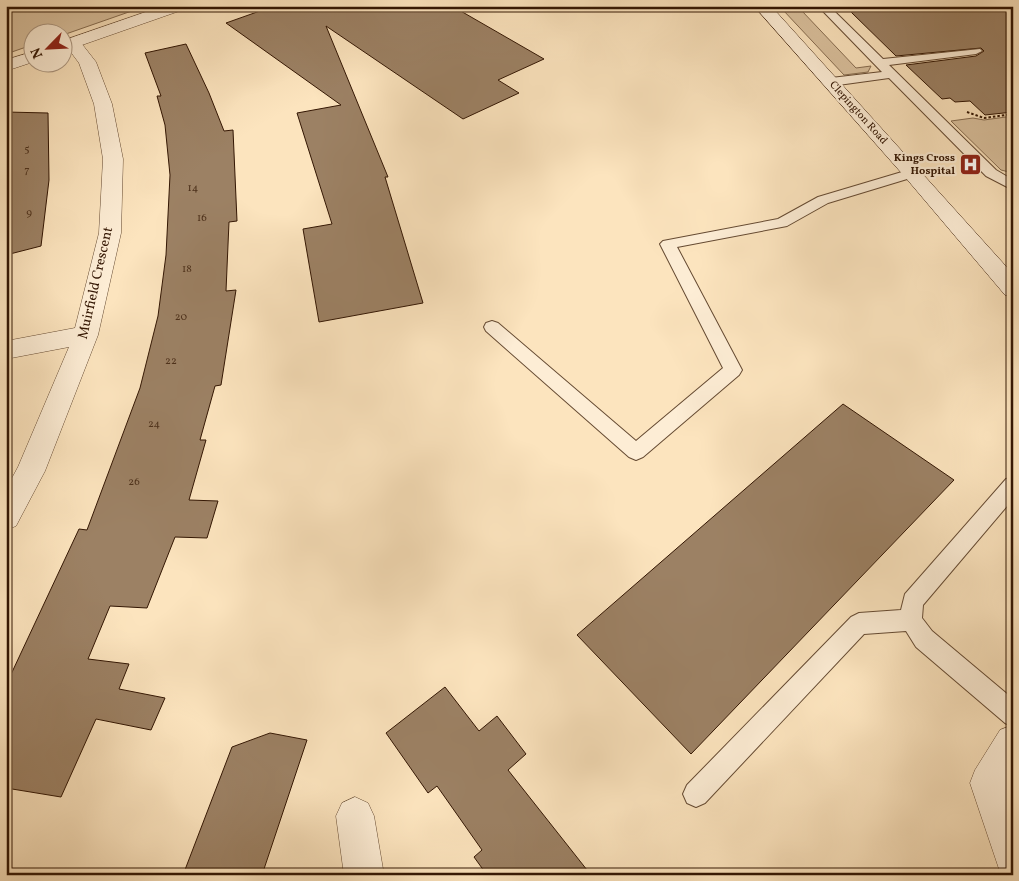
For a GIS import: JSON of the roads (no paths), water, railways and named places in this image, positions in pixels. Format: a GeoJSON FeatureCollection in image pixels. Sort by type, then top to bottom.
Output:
{"type":"FeatureCollection","features":[{"type":"Feature","properties":{"kind":"street"},"geometry":{"type":"LineString","coordinates":[[72,43],[179,6]]}},
{"type":"Feature","properties":{"kind":"street","name":"Clepington Road"},"geometry":{"type":"LineString","coordinates":[[768,7],[830,82],[1013,289]]}},
{"type":"Feature","properties":{"kind":"street","name":"Muirfield Crescent"},"geometry":{"type":"LineString","coordinates":[[6,516],[31,471],[86,335],[110,234],[113,159],[103,104],[87,62],[72,49]]}},
{"type":"Feature","properties":{"kind":"street"},"geometry":{"type":"LineString","coordinates":[[6,66],[22,60]]}},
{"type":"Feature","properties":{"kind":"street"},"geometry":{"type":"LineString","coordinates":[[6,350],[86,335]]}},
{"type":"Feature","properties":{"kind":"street"},"geometry":{"type":"LineString","coordinates":[[1013,744],[988,783],[1013,856]]}},
{"type":"Feature","properties":{"kind":"street"},"geometry":{"type":"LineString","coordinates":[[356,816],[364,875]]}},
{"type":"Feature","properties":{"kind":"lane"},"geometry":{"type":"LineString","coordinates":[[823,6],[991,173],[1013,186]]}},
{"type":"Feature","properties":{"kind":"lane"},"geometry":{"type":"LineString","coordinates":[[880,63],[976,51]]}},
{"type":"Feature","properties":{"kind":"lane"},"geometry":{"type":"LineString","coordinates":[[830,82],[892,74]]}},
{"type":"Feature","properties":{"kind":"lane"},"geometry":{"type":"LineString","coordinates":[[492,328],[636,452],[733,370],[668,244],[782,223],[823,200],[912,173]]}},
{"type":"Feature","properties":{"kind":"lane"},"geometry":{"type":"LineString","coordinates":[[1013,485],[912,601],[911,620],[924,639],[1013,715]]}},
{"type":"Feature","properties":{"kind":"lane"},"geometry":{"type":"LineString","coordinates":[[696,794],[859,624],[911,620]]}},
{"type":"Feature","properties":{"kind":"place","name":"Kings Cross Hospital"},"geometry":{"type":"Point","coordinates":[971,164]}}]}
